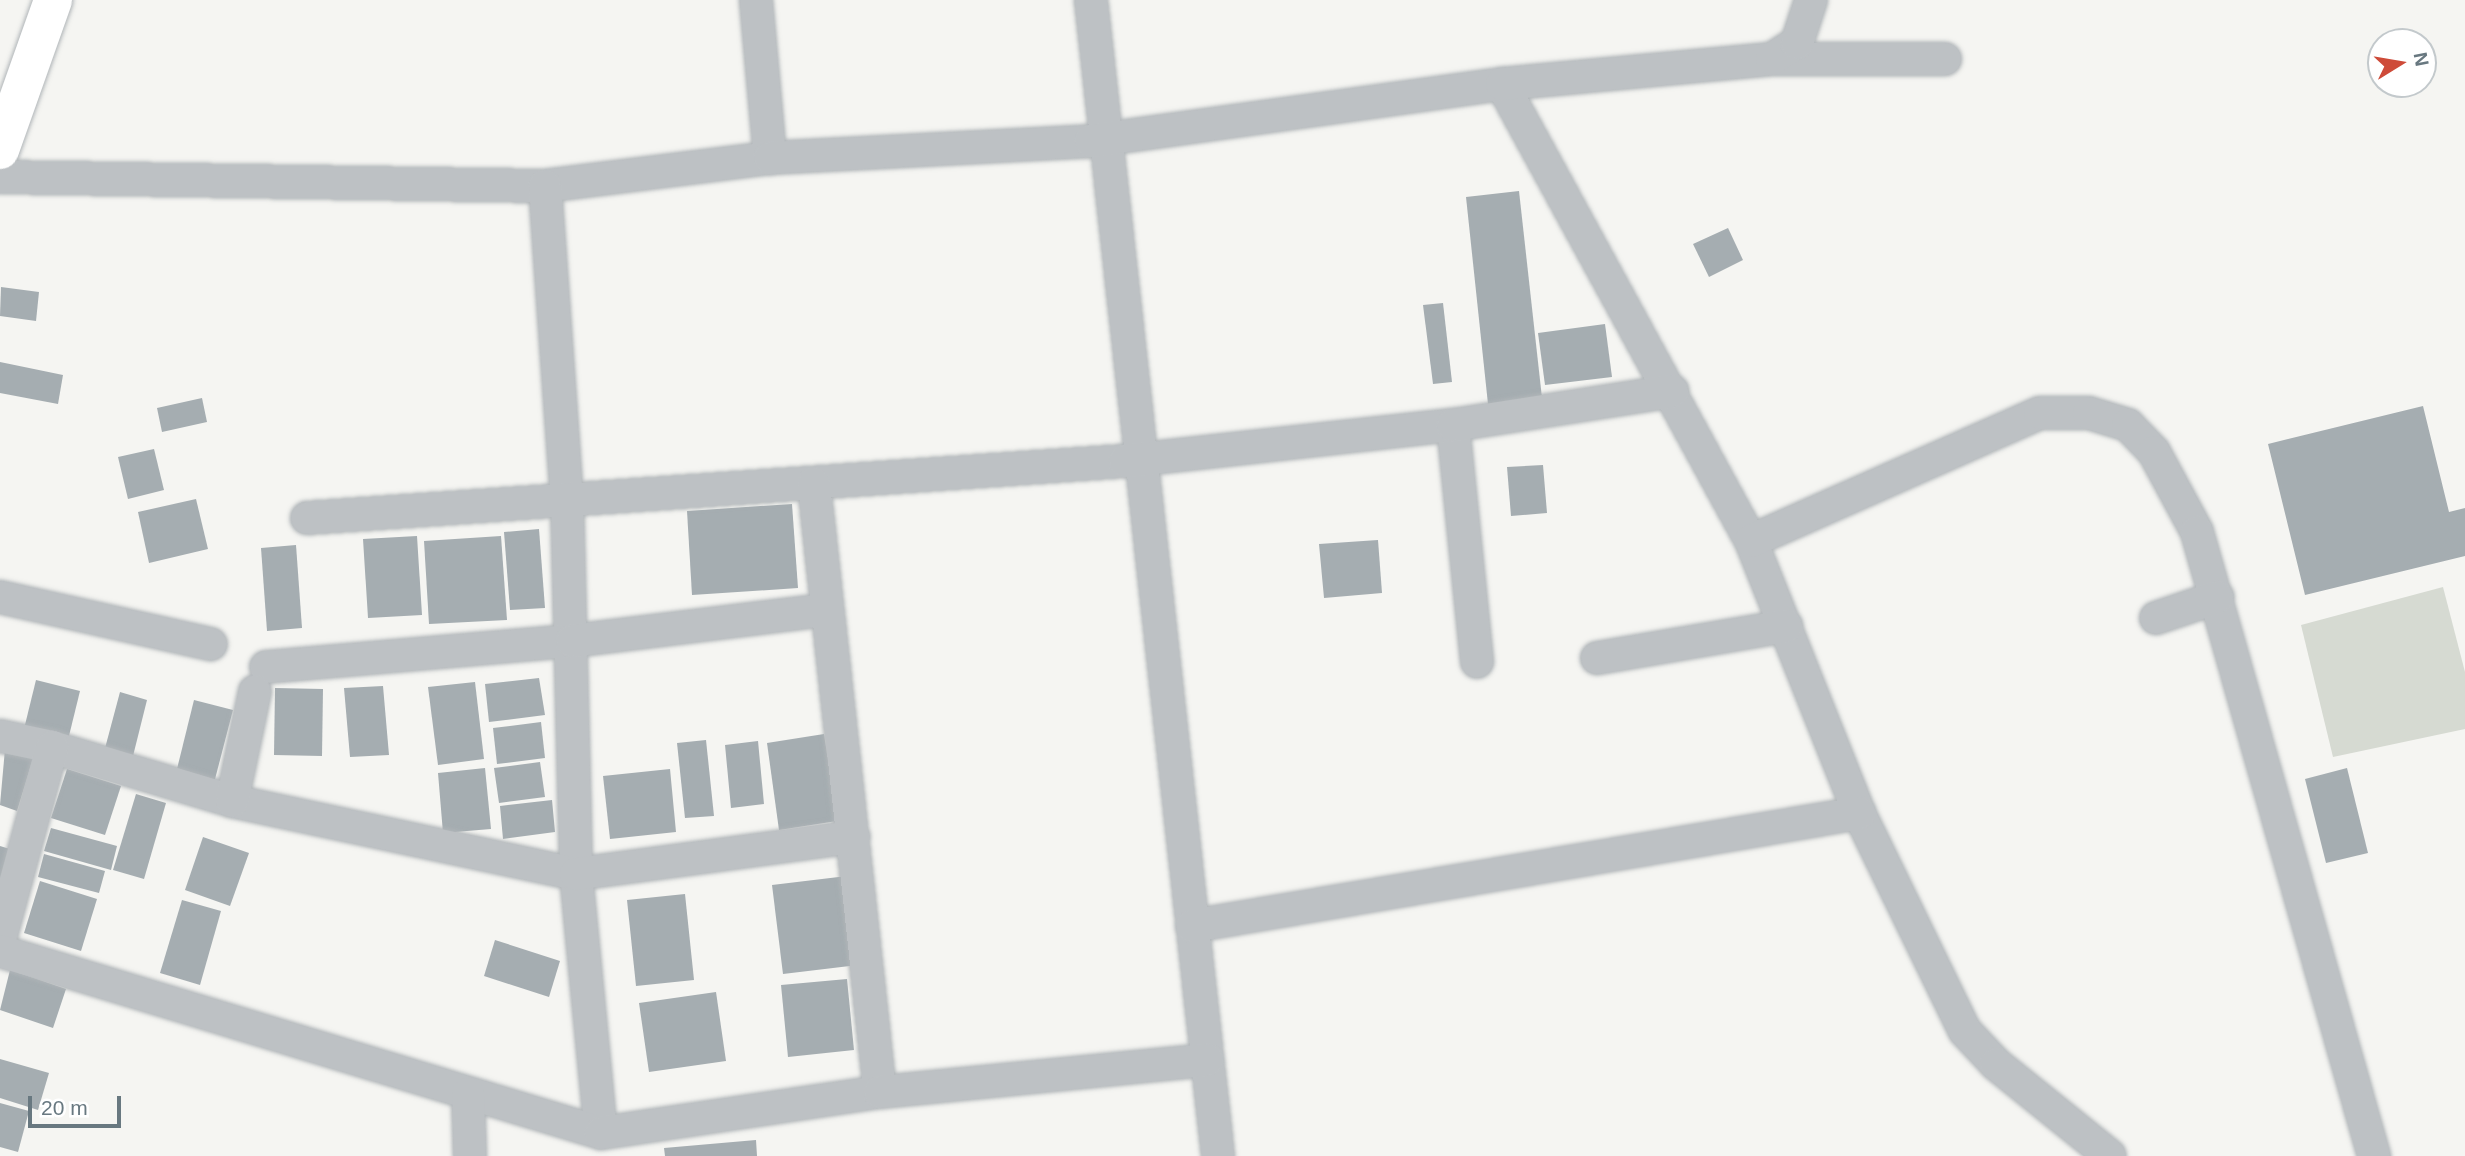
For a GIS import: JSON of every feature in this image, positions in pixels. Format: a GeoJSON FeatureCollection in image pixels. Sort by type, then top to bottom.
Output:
{"type":"FeatureCollection","features":[{"type":"Feature","properties":{"kind":"street"},"geometry":{"type":"LineString","coordinates":[[0,150],[52,0]]}},
{"type":"Feature","properties":{"kind":"street"},"geometry":{"type":"LineString","coordinates":[[756,0],[770,158]]}},
{"type":"Feature","properties":{"kind":"street"},"geometry":{"type":"LineString","coordinates":[[1091,0],[1218,1156]]}},
{"type":"Feature","properties":{"kind":"street"},"geometry":{"type":"LineString","coordinates":[[1772,60],[1797,43],[1811,0]]}},
{"type":"Feature","properties":{"kind":"street"},"geometry":{"type":"LineString","coordinates":[[0,177],[545,186],[770,158],[1106,138],[1502,84],[1772,60],[1945,59]]}},
{"type":"Feature","properties":{"kind":"street"},"geometry":{"type":"LineString","coordinates":[[1502,84],[1672,391],[1751,541],[1859,813],[1965,1031],[1996,1064],[2110,1156]]}},
{"type":"Feature","properties":{"kind":"street"},"geometry":{"type":"LineString","coordinates":[[545,186],[567,499],[576,874],[601,1133]]}},
{"type":"Feature","properties":{"kind":"street"},"geometry":{"type":"LineString","coordinates":[[307,518],[1141,459],[1453,425],[1672,391]]}},
{"type":"Feature","properties":{"kind":"street"},"geometry":{"type":"LineString","coordinates":[[1751,541],[2040,413],[2089,413],[2128,425],[2154,452],[2197,532],[2218,597],[2374,1156]]}},
{"type":"Feature","properties":{"kind":"street"},"geometry":{"type":"LineString","coordinates":[[1453,425],[1477,662]]}},
{"type":"Feature","properties":{"kind":"street"},"geometry":{"type":"LineString","coordinates":[[814,484],[826,610],[855,837],[880,1092]]}},
{"type":"Feature","properties":{"kind":"street"},"geometry":{"type":"LineString","coordinates":[[0,597],[211,644]]}},
{"type":"Feature","properties":{"kind":"street"},"geometry":{"type":"LineString","coordinates":[[2157,618],[2218,597]]}},
{"type":"Feature","properties":{"kind":"street"},"geometry":{"type":"LineString","coordinates":[[233,801],[261,679],[826,610]]}},
{"type":"Feature","properties":{"kind":"street"},"geometry":{"type":"LineString","coordinates":[[1597,658],[1786,626]]}},
{"type":"Feature","properties":{"kind":"street"},"geometry":{"type":"LineString","coordinates":[[0,736],[52,747],[233,801],[576,874],[855,837]]}},
{"type":"Feature","properties":{"kind":"street"},"geometry":{"type":"LineString","coordinates":[[0,939],[52,747]]}},
{"type":"Feature","properties":{"kind":"street"},"geometry":{"type":"LineString","coordinates":[[1192,926],[1859,813]]}},
{"type":"Feature","properties":{"kind":"street"},"geometry":{"type":"LineString","coordinates":[[0,951],[601,1133],[880,1092],[1207,1060]]}},
{"type":"Feature","properties":{"kind":"street"},"geometry":{"type":"LineString","coordinates":[[468,1094],[470,1156]]}},
{"type":"Feature","properties":{"kind":"shaded area"},"geometry":{"type":"Polygon","coordinates":[[[2443,587],[2465,672],[2465,729],[2333,757],[2301,625],[2443,587]]]}},
{"type":"Feature","properties":{"kind":"building"},"geometry":{"type":"Polygon","coordinates":[[[1519,191],[1542,398],[1488,404],[1466,197],[1519,191]]]}},
{"type":"Feature","properties":{"kind":"building"},"geometry":{"type":"Polygon","coordinates":[[[1728,228],[1743,260],[1709,277],[1693,244],[1728,228]]]}},
{"type":"Feature","properties":{"kind":"building"},"geometry":{"type":"Polygon","coordinates":[[[1,287],[39,292],[36,321],[0,316],[1,287]]]}},
{"type":"Feature","properties":{"kind":"building"},"geometry":{"type":"Polygon","coordinates":[[[1443,303],[1452,382],[1433,384],[1423,305],[1443,303]]]}},
{"type":"Feature","properties":{"kind":"building"},"geometry":{"type":"Polygon","coordinates":[[[1605,324],[1612,377],[1545,385],[1538,333],[1605,324]]]}},
{"type":"Feature","properties":{"kind":"building"},"geometry":{"type":"Polygon","coordinates":[[[0,362],[63,375],[58,404],[0,393],[0,362]]]}},
{"type":"Feature","properties":{"kind":"building"},"geometry":{"type":"Polygon","coordinates":[[[202,398],[207,422],[162,432],[157,408],[202,398]]]}},
{"type":"Feature","properties":{"kind":"building"},"geometry":{"type":"Polygon","coordinates":[[[2423,406],[2449,512],[2465,508],[2465,556],[2305,595],[2268,444],[2423,406]]]}},
{"type":"Feature","properties":{"kind":"building"},"geometry":{"type":"Polygon","coordinates":[[[154,449],[164,490],[128,499],[118,457],[154,449]]]}},
{"type":"Feature","properties":{"kind":"building"},"geometry":{"type":"Polygon","coordinates":[[[1543,465],[1547,513],[1511,516],[1507,467],[1543,465]]]}},
{"type":"Feature","properties":{"kind":"building"},"geometry":{"type":"Polygon","coordinates":[[[196,499],[208,549],[149,563],[138,512],[196,499]]]}},
{"type":"Feature","properties":{"kind":"building"},"geometry":{"type":"Polygon","coordinates":[[[792,504],[798,588],[692,595],[687,511],[792,504]]]}},
{"type":"Feature","properties":{"kind":"building"},"geometry":{"type":"Polygon","coordinates":[[[539,529],[545,608],[510,610],[504,532],[539,529]]]}},
{"type":"Feature","properties":{"kind":"building"},"geometry":{"type":"Polygon","coordinates":[[[417,536],[422,615],[368,618],[363,539],[417,536]]]}},
{"type":"Feature","properties":{"kind":"building"},"geometry":{"type":"Polygon","coordinates":[[[501,536],[507,620],[429,624],[424,541],[501,536]]]}},
{"type":"Feature","properties":{"kind":"building"},"geometry":{"type":"Polygon","coordinates":[[[1378,540],[1382,593],[1324,598],[1319,544],[1378,540]]]}},
{"type":"Feature","properties":{"kind":"building"},"geometry":{"type":"Polygon","coordinates":[[[296,545],[302,628],[267,631],[261,548],[296,545]]]}},
{"type":"Feature","properties":{"kind":"building"},"geometry":{"type":"Polygon","coordinates":[[[539,678],[545,715],[489,722],[485,684],[539,678]]]}},
{"type":"Feature","properties":{"kind":"building"},"geometry":{"type":"Polygon","coordinates":[[[36,680],[80,691],[67,744],[23,733],[36,680]]]}},
{"type":"Feature","properties":{"kind":"building"},"geometry":{"type":"Polygon","coordinates":[[[475,682],[484,759],[438,765],[428,687],[475,682]]]}},
{"type":"Feature","properties":{"kind":"building"},"geometry":{"type":"Polygon","coordinates":[[[383,686],[389,755],[350,757],[344,688],[383,686]]]}},
{"type":"Feature","properties":{"kind":"building"},"geometry":{"type":"Polygon","coordinates":[[[275,688],[323,689],[322,756],[274,755],[275,688]]]}},
{"type":"Feature","properties":{"kind":"building"},"geometry":{"type":"Polygon","coordinates":[[[120,692],[147,700],[132,760],[104,752],[120,692]]]}},
{"type":"Feature","properties":{"kind":"building"},"geometry":{"type":"Polygon","coordinates":[[[194,700],[233,710],[214,783],[176,773],[194,700]]]}},
{"type":"Feature","properties":{"kind":"building"},"geometry":{"type":"Polygon","coordinates":[[[541,722],[545,758],[497,764],[493,728],[541,722]]]}},
{"type":"Feature","properties":{"kind":"building"},"geometry":{"type":"Polygon","coordinates":[[[824,734],[837,821],[779,830],[767,743],[824,734]]]}},
{"type":"Feature","properties":{"kind":"building"},"geometry":{"type":"Polygon","coordinates":[[[706,740],[714,816],[685,818],[677,743],[706,740]]]}},
{"type":"Feature","properties":{"kind":"building"},"geometry":{"type":"Polygon","coordinates":[[[758,741],[764,804],[731,808],[725,745],[758,741]]]}},
{"type":"Feature","properties":{"kind":"building"},"geometry":{"type":"Polygon","coordinates":[[[5,749],[33,758],[17,811],[0,805],[5,749]]]}},
{"type":"Feature","properties":{"kind":"building"},"geometry":{"type":"Polygon","coordinates":[[[540,762],[545,797],[499,803],[494,768],[540,762]]]}},
{"type":"Feature","properties":{"kind":"building"},"geometry":{"type":"Polygon","coordinates":[[[485,768],[491,829],[443,833],[438,773],[485,768]]]}},
{"type":"Feature","properties":{"kind":"building"},"geometry":{"type":"Polygon","coordinates":[[[2347,768],[2368,853],[2326,863],[2305,779],[2347,768]]]}},
{"type":"Feature","properties":{"kind":"building"},"geometry":{"type":"Polygon","coordinates":[[[67,769],[121,786],[105,835],[51,818],[67,769]]]}},
{"type":"Feature","properties":{"kind":"building"},"geometry":{"type":"Polygon","coordinates":[[[670,769],[676,832],[610,839],[603,776],[670,769]]]}},
{"type":"Feature","properties":{"kind":"building"},"geometry":{"type":"Polygon","coordinates":[[[136,794],[166,803],[144,879],[113,870],[136,794]]]}},
{"type":"Feature","properties":{"kind":"building"},"geometry":{"type":"Polygon","coordinates":[[[552,800],[555,832],[503,839],[500,806],[552,800]]]}},
{"type":"Feature","properties":{"kind":"building"},"geometry":{"type":"Polygon","coordinates":[[[51,828],[117,846],[111,870],[44,851],[51,828]]]}},
{"type":"Feature","properties":{"kind":"building"},"geometry":{"type":"Polygon","coordinates":[[[203,837],[249,853],[230,906],[185,890],[203,837]]]}},
{"type":"Feature","properties":{"kind":"building"},"geometry":{"type":"Polygon","coordinates":[[[0,846],[13,850],[0,880],[0,846]]]}},
{"type":"Feature","properties":{"kind":"building"},"geometry":{"type":"Polygon","coordinates":[[[44,854],[105,871],[99,893],[38,877],[44,854]]]}},
{"type":"Feature","properties":{"kind":"building"},"geometry":{"type":"Polygon","coordinates":[[[847,876],[858,965],[783,974],[772,885],[847,876]]]}},
{"type":"Feature","properties":{"kind":"building"},"geometry":{"type":"Polygon","coordinates":[[[40,881],[97,899],[81,951],[24,933],[40,881]]]}},
{"type":"Feature","properties":{"kind":"building"},"geometry":{"type":"Polygon","coordinates":[[[685,894],[694,980],[636,986],[627,900],[685,894]]]}},
{"type":"Feature","properties":{"kind":"building"},"geometry":{"type":"Polygon","coordinates":[[[182,900],[221,911],[200,985],[160,973],[182,900]]]}},
{"type":"Feature","properties":{"kind":"building"},"geometry":{"type":"Polygon","coordinates":[[[495,940],[560,961],[549,997],[484,976],[495,940]]]}},
{"type":"Feature","properties":{"kind":"building"},"geometry":{"type":"Polygon","coordinates":[[[10,970],[66,989],[53,1028],[0,1010],[10,970]]]}},
{"type":"Feature","properties":{"kind":"building"},"geometry":{"type":"Polygon","coordinates":[[[847,979],[854,1050],[788,1057],[781,985],[847,979]]]}},
{"type":"Feature","properties":{"kind":"building"},"geometry":{"type":"Polygon","coordinates":[[[716,992],[726,1061],[649,1072],[639,1003],[716,992]]]}},
{"type":"Feature","properties":{"kind":"building"},"geometry":{"type":"Polygon","coordinates":[[[0,1059],[49,1073],[38,1110],[0,1098],[0,1059]]]}},
{"type":"Feature","properties":{"kind":"building"},"geometry":{"type":"Polygon","coordinates":[[[0,1103],[29,1111],[18,1152],[0,1147],[0,1103]]]}},
{"type":"Feature","properties":{"kind":"building"},"geometry":{"type":"Polygon","coordinates":[[[756,1140],[757,1156],[665,1156],[664,1148],[756,1140]]]}}]}
